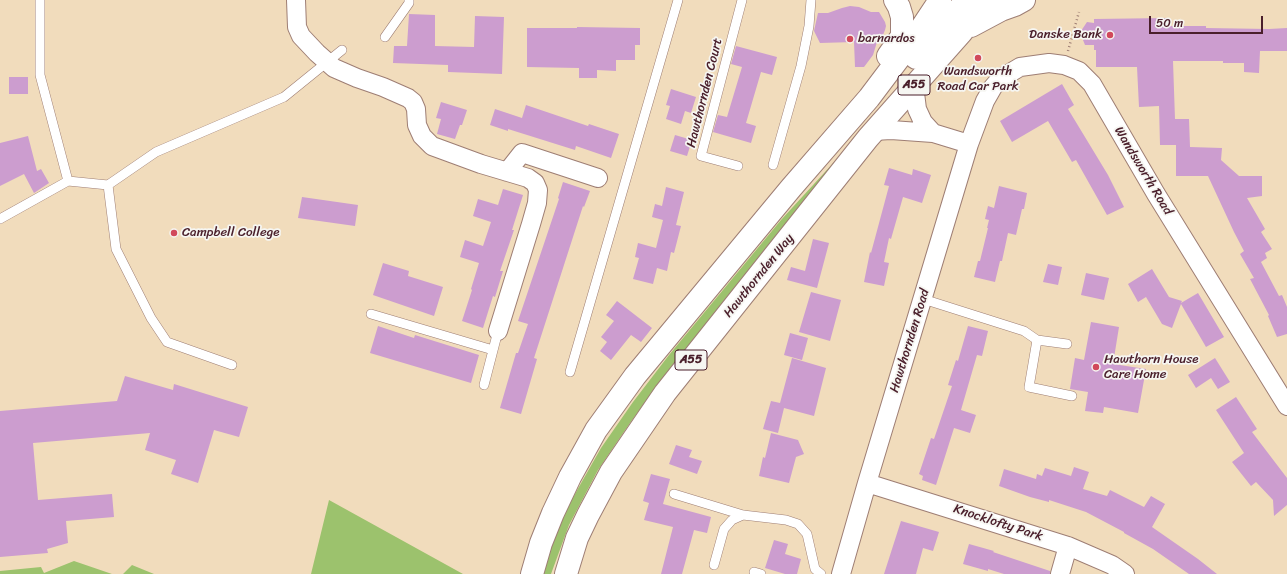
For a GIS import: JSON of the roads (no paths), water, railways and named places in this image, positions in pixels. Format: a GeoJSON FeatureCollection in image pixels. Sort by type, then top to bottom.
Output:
{"type":"FeatureCollection","features":[{"type":"Feature","properties":{"kind":"highway"},"geometry":{"type":"LineString","coordinates":[[791,188],[798,167],[897,45],[902,36],[902,17],[895,0]]}},
{"type":"Feature","properties":{"kind":"highway","name":"A55"},"geometry":{"type":"LineString","coordinates":[[532,574],[541,543],[553,513],[570,477],[596,430],[635,376],[791,188],[869,98],[918,33],[940,0]]}},
{"type":"Feature","properties":{"kind":"highway"},"geometry":{"type":"LineString","coordinates":[[869,98],[908,69],[944,24],[967,0]]}},
{"type":"Feature","properties":{"kind":"highway","name":"Hawthornden Way"},"geometry":{"type":"LineString","coordinates":[[566,574],[577,538],[611,472],[665,393],[874,131],[961,33],[987,0]]}},
{"type":"Feature","properties":{"kind":"highway"},"geometry":{"type":"LineString","coordinates":[[961,33],[984,18],[1024,0]]}},
{"type":"Feature","properties":{"kind":"street"},"geometry":{"type":"LineString","coordinates":[[296,0],[297,27],[302,36],[334,68],[408,98],[416,109],[418,125],[422,136],[432,146],[528,178],[535,183],[538,190],[531,224],[498,331]]}},
{"type":"Feature","properties":{"kind":"street","name":"Wandsworth Road"},"geometry":{"type":"LineString","coordinates":[[969,144],[985,101],[992,87],[1000,79],[1020,67],[1049,63],[1064,64],[1079,71],[1092,84],[1097,92],[1156,194],[1287,406]]}},
{"type":"Feature","properties":{"kind":"street"},"geometry":{"type":"LineString","coordinates":[[914,86],[916,109],[923,122],[933,134]]}},
{"type":"Feature","properties":{"kind":"street"},"geometry":{"type":"LineString","coordinates":[[874,131],[891,130],[933,134],[969,144]]}},
{"type":"Feature","properties":{"kind":"street","name":"Hawthornden Road"},"geometry":{"type":"LineString","coordinates":[[841,574],[867,482],[969,144]]}},
{"type":"Feature","properties":{"kind":"street"},"geometry":{"type":"LineString","coordinates":[[507,172],[522,153],[598,178]]}},
{"type":"Feature","properties":{"kind":"street","name":"Knocklofty Park"},"geometry":{"type":"LineString","coordinates":[[867,482],[1068,546],[1112,565],[1125,574]]}},
{"type":"Feature","properties":{"kind":"street"},"geometry":{"type":"LineString","coordinates":[[1060,574],[1068,546]]}},
{"type":"Feature","properties":{"kind":"lane"},"geometry":{"type":"LineString","coordinates":[[40,0],[40,75],[68,181]]}},
{"type":"Feature","properties":{"kind":"lane"},"geometry":{"type":"LineString","coordinates":[[385,37],[409,3],[409,0]]}},
{"type":"Feature","properties":{"kind":"lane"},"geometry":{"type":"LineString","coordinates":[[570,372],[678,0]]}},
{"type":"Feature","properties":{"kind":"lane","name":"Hawthornden Court"},"geometry":{"type":"LineString","coordinates":[[738,166],[701,156],[742,0]]}},
{"type":"Feature","properties":{"kind":"lane"},"geometry":{"type":"LineString","coordinates":[[773,165],[801,66],[809,26],[811,0]]}},
{"type":"Feature","properties":{"kind":"lane"},"geometry":{"type":"LineString","coordinates":[[0,219],[68,181],[108,185],[156,152],[284,97],[342,50]]}},
{"type":"Feature","properties":{"kind":"lane"},"geometry":{"type":"LineString","coordinates":[[108,185],[116,249],[151,318],[167,342],[232,365]]}},
{"type":"Feature","properties":{"kind":"lane"},"geometry":{"type":"LineString","coordinates":[[923,299],[1024,331],[1037,340],[1067,344]]}},
{"type":"Feature","properties":{"kind":"lane"},"geometry":{"type":"LineString","coordinates":[[371,314],[493,350]]}},
{"type":"Feature","properties":{"kind":"lane"},"geometry":{"type":"LineString","coordinates":[[484,385],[498,331]]}},
{"type":"Feature","properties":{"kind":"lane"},"geometry":{"type":"LineString","coordinates":[[1037,340],[1029,387],[1072,396]]}},
{"type":"Feature","properties":{"kind":"lane"},"geometry":{"type":"LineString","coordinates":[[674,494],[742,515],[786,520],[798,524],[806,534],[816,573]]}},
{"type":"Feature","properties":{"kind":"lane"},"geometry":{"type":"LineString","coordinates":[[714,565],[724,529],[732,520],[742,515]]}},
{"type":"Feature","properties":{"kind":"place","name":"Danske Bank"},"geometry":{"type":"Point","coordinates":[1110,35]}},
{"type":"Feature","properties":{"kind":"place","name":"barnardos"},"geometry":{"type":"Point","coordinates":[850,39]}},
{"type":"Feature","properties":{"kind":"place","name":"Wandsworth Road Car Park"},"geometry":{"type":"Point","coordinates":[978,58]}},
{"type":"Feature","properties":{"kind":"place","name":"Campbell College"},"geometry":{"type":"Point","coordinates":[174,233]}},
{"type":"Feature","properties":{"kind":"place","name":"Hawthorn House Care Home"},"geometry":{"type":"Point","coordinates":[1096,367]}}]}
